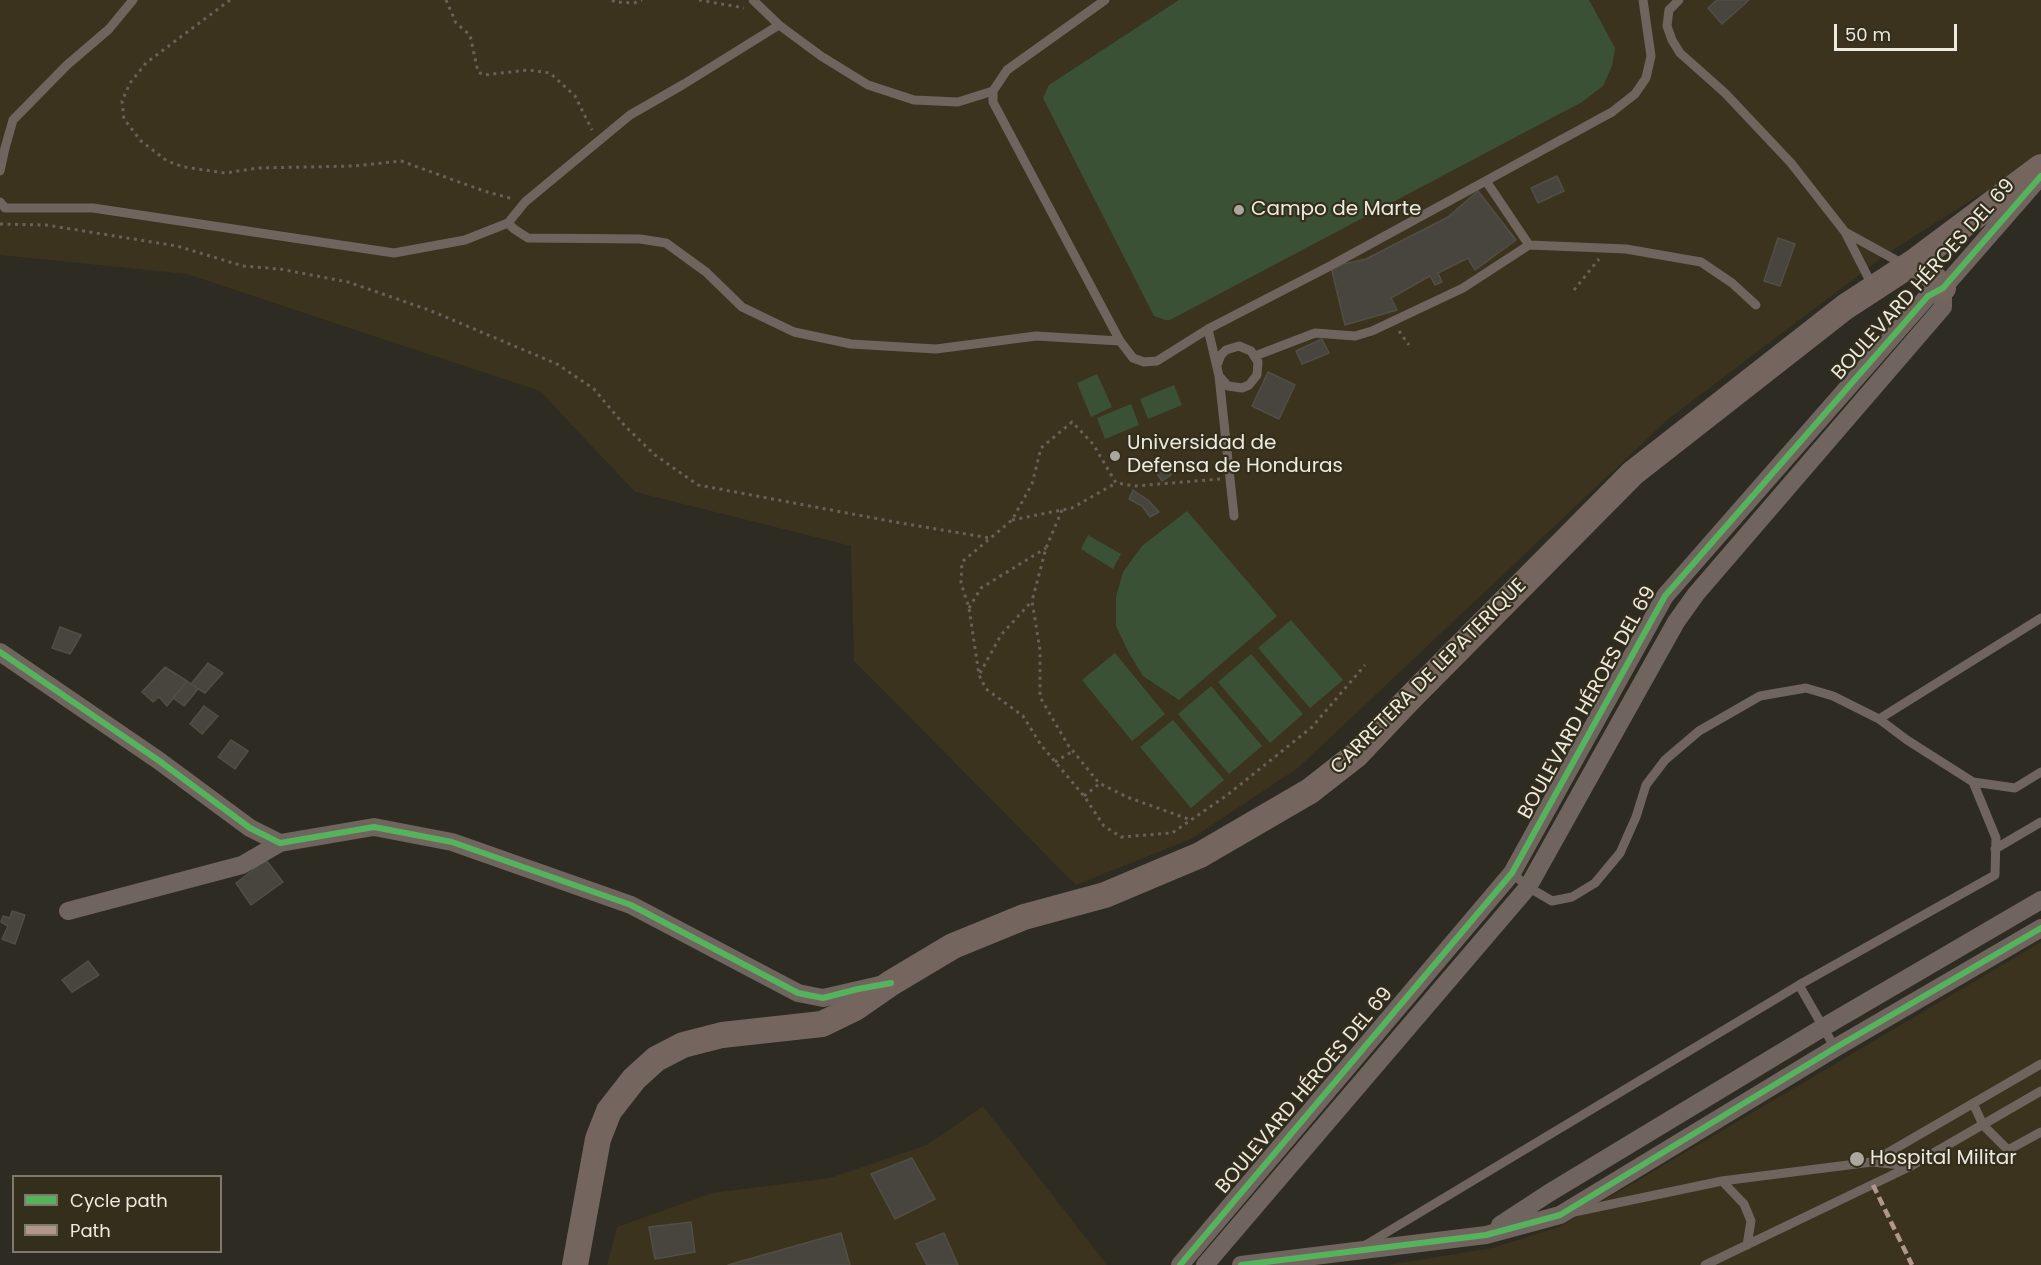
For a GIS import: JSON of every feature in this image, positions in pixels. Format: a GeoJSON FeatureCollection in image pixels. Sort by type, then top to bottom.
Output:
{"type":"FeatureCollection","features":[{"type":"Feature","properties":{"kind":"main road","name":"CARRETERA DE LEPATERIQUE"},"geometry":{"type":"LineString","coordinates":[[575,1265],[598,1139],[609,1111],[634,1079],[656,1059],[683,1045],[722,1035],[822,1024],[855,1008],[891,983],[953,946],[1024,917],[1105,895],[1200,855],[1310,791],[1356,755],[1633,473],[1845,308],[1911,265],[2041,167]]}},
{"type":"Feature","properties":{"kind":"main road"},"geometry":{"type":"LineString","coordinates":[[1911,265],[1929,273],[1943,288]]}},
{"type":"Feature","properties":{"kind":"main road","name":"CARRETERA DE LEPATERIQUE"},"geometry":{"type":"LineString","coordinates":[[562,1265],[571,1237],[586,1207]]}},
{"type":"Feature","properties":{"kind":"street","name":"BOULEVARD HÉROES DEL 69"},"geometry":{"type":"LineString","coordinates":[[1176,1264],[1512,873],[1665,596],[1928,296],[1943,288],[2041,176]]}},
{"type":"Feature","properties":{"kind":"street","name":"BOULEVARD HÉROES DEL 69"},"geometry":{"type":"LineString","coordinates":[[1207,1262],[1528,887],[1676,622],[1696,594],[1943,307],[1943,288]]}},
{"type":"Feature","properties":{"kind":"street"},"geometry":{"type":"LineString","coordinates":[[0,652],[158,760],[250,828],[279,843]]}},
{"type":"Feature","properties":{"kind":"street"},"geometry":{"type":"LineString","coordinates":[[68,911],[242,865],[279,843],[374,827],[452,842],[631,905],[798,993],[823,998],[891,983]]}},
{"type":"Feature","properties":{"kind":"street"},"geometry":{"type":"LineString","coordinates":[[1486,1235],[1549,1193],[1822,1028],[2041,900]]}},
{"type":"Feature","properties":{"kind":"street"},"geometry":{"type":"LineString","coordinates":[[1244,1265],[1486,1235],[1560,1215],[1835,1048],[2041,928]]}},
{"type":"Feature","properties":{"kind":"street","name":"BOULEVARD HÉROES DEL 69"},"geometry":{"type":"LineString","coordinates":[[1176,1264],[1207,1262],[1232,1265]]}},
{"type":"Feature","properties":{"kind":"lane"},"geometry":{"type":"LineString","coordinates":[[0,171],[4,148],[14,120],[68,64],[110,29],[133,0]]}},
{"type":"Feature","properties":{"kind":"lane"},"geometry":{"type":"LineString","coordinates":[[1105,0],[1007,70],[993,91],[993,102],[1120,341],[1133,358],[1144,362],[1157,361],[1208,329],[1612,112],[1635,94],[1646,78],[1651,56],[1643,0]]}},
{"type":"Feature","properties":{"kind":"lane"},"geometry":{"type":"LineString","coordinates":[[1679,0],[1669,10],[1667,26],[1680,53],[1725,93],[1791,163],[1845,232],[1875,290]]}},
{"type":"Feature","properties":{"kind":"lane"},"geometry":{"type":"LineString","coordinates":[[756,3],[779,25],[821,56],[868,85],[914,100],[958,102],[993,91]]}},
{"type":"Feature","properties":{"kind":"lane"},"geometry":{"type":"LineString","coordinates":[[0,202],[5,208],[93,208],[394,253],[465,240],[508,223],[525,202],[630,115],[779,25]]}},
{"type":"Feature","properties":{"kind":"lane"},"geometry":{"type":"LineString","coordinates":[[1486,181],[1528,245]]}},
{"type":"Feature","properties":{"kind":"lane"},"geometry":{"type":"LineString","coordinates":[[508,223],[514,230],[528,238],[640,239],[666,243],[706,272],[742,307],[794,332],[851,344],[936,349],[1036,336],[1120,341]]}},
{"type":"Feature","properties":{"kind":"lane"},"geometry":{"type":"LineString","coordinates":[[1845,232],[1911,265]]}},
{"type":"Feature","properties":{"kind":"lane"},"geometry":{"type":"LineString","coordinates":[[1256,356],[1315,333],[1355,336],[1372,331],[1463,288],[1528,245],[1626,249],[1701,262],[1732,283],[1756,305]]}},
{"type":"Feature","properties":{"kind":"lane"},"geometry":{"type":"LineString","coordinates":[[1208,329],[1218,372],[1228,479],[1234,516]]}},
{"type":"Feature","properties":{"kind":"lane"},"geometry":{"type":"LineString","coordinates":[[1232,347],[1245,348],[1256,356],[1259,369],[1249,385],[1235,388],[1222,382],[1218,372],[1221,355],[1232,347]]}},
{"type":"Feature","properties":{"kind":"lane"},"geometry":{"type":"LineString","coordinates":[[1879,719],[2041,618]]}},
{"type":"Feature","properties":{"kind":"lane"},"geometry":{"type":"LineString","coordinates":[[1512,873],[1528,887],[1552,901],[1572,897],[1595,883],[1620,853],[1636,817],[1646,785],[1665,760],[1699,731],[1760,696],[1806,688],[1833,696],[1879,719],[1907,740],[1973,782],[2015,788],[2041,772]]}},
{"type":"Feature","properties":{"kind":"lane"},"geometry":{"type":"LineString","coordinates":[[1355,1251],[1798,985],[1995,875],[1996,838],[1973,782]]}},
{"type":"Feature","properties":{"kind":"lane"},"geometry":{"type":"LineString","coordinates":[[1995,849],[2041,822]]}},
{"type":"Feature","properties":{"kind":"lane"},"geometry":{"type":"LineString","coordinates":[[1798,985],[1835,1048]]}},
{"type":"Feature","properties":{"kind":"lane"},"geometry":{"type":"LineString","coordinates":[[1872,1162],[2041,1064]]}},
{"type":"Feature","properties":{"kind":"lane"},"geometry":{"type":"LineString","coordinates":[[1705,1265],[1911,1166],[2041,1091]]}},
{"type":"Feature","properties":{"kind":"lane"},"geometry":{"type":"LineString","coordinates":[[1974,1103],[1983,1125],[2008,1150],[2041,1132]]}},
{"type":"Feature","properties":{"kind":"lane"},"geometry":{"type":"LineString","coordinates":[[1560,1215],[1722,1181],[1872,1162],[1911,1166]]}},
{"type":"Feature","properties":{"kind":"lane"},"geometry":{"type":"LineString","coordinates":[[1722,1181],[1744,1204],[1751,1221],[1747,1245]]}},
{"type":"Feature","properties":{"kind":"path"},"geometry":{"type":"LineString","coordinates":[[230,0],[146,63],[130,83],[122,101],[124,119],[141,141],[167,162],[225,173],[258,168],[354,166],[401,161],[484,191],[525,202]]}},
{"type":"Feature","properties":{"kind":"path"},"geometry":{"type":"LineString","coordinates":[[446,0],[456,23],[470,35],[478,72],[484,75],[528,70],[550,73],[575,96],[598,142]]}},
{"type":"Feature","properties":{"kind":"path"},"geometry":{"type":"LineString","coordinates":[[612,0],[634,3],[642,0]]}},
{"type":"Feature","properties":{"kind":"path"},"geometry":{"type":"LineString","coordinates":[[699,0],[742,9],[756,3]]}},
{"type":"Feature","properties":{"kind":"path"},"geometry":{"type":"LineString","coordinates":[[0,224],[46,225],[177,246],[243,266],[280,269],[348,282],[429,310],[557,364],[594,389],[625,426],[655,455],[698,485],[989,538]]}},
{"type":"Feature","properties":{"kind":"path"},"geometry":{"type":"LineString","coordinates":[[1574,290],[1608,248]]}},
{"type":"Feature","properties":{"kind":"path"},"geometry":{"type":"LineString","coordinates":[[1116,483],[1093,444],[1072,422],[1041,448],[1032,484],[1012,520],[962,562],[961,583],[969,608],[979,675],[986,689],[1023,716],[1041,745],[1084,796],[1104,826],[1121,837],[1172,833],[1226,796],[1312,727],[1365,665]]}},
{"type":"Feature","properties":{"kind":"path"},"geometry":{"type":"LineString","coordinates":[[1012,520],[1072,508],[1116,483],[1136,486],[1228,479]]}},
{"type":"Feature","properties":{"kind":"path"},"geometry":{"type":"LineString","coordinates":[[1062,510],[1046,548],[1032,601],[1041,650],[1040,697],[1073,751],[1099,783],[1127,797],[1191,820]]}},
{"type":"Feature","properties":{"kind":"path"},"geometry":{"type":"LineString","coordinates":[[969,608],[981,588],[1046,548]]}},
{"type":"Feature","properties":{"kind":"path"},"geometry":{"type":"LineString","coordinates":[[979,675],[1001,635],[1032,601]]}},
{"type":"Feature","properties":{"kind":"path"},"geometry":{"type":"LineString","coordinates":[[1055,762],[1073,751]]}},
{"type":"Feature","properties":{"kind":"path"},"geometry":{"type":"LineString","coordinates":[[1084,796],[1099,783]]}},
{"type":"Feature","properties":{"kind":"shaded area","name":"Universidad de Defensa de Honduras"},"geometry":{"type":"Polygon","coordinates":[[[0,0],[2041,0],[2041,156],[1888,253],[1667,420],[1298,768],[1191,839],[1076,885],[854,661],[851,546],[635,492],[540,391],[187,274],[0,255],[0,0]]]}},
{"type":"Feature","properties":{"kind":"shaded area","name":"Hospital Militar"},"geometry":{"type":"Polygon","coordinates":[[[2041,942],[2041,1265],[1388,1265],[1492,1248],[1559,1227],[2041,942]]]}},
{"type":"Feature","properties":{"kind":"shaded area"},"geometry":{"type":"Polygon","coordinates":[[[983,1106],[1107,1265],[607,1265],[617,1227],[712,1193],[830,1178],[927,1145],[983,1106]]]}},
{"type":"Feature","properties":{"kind":"green space","name":"Campo de Marte"},"geometry":{"type":"Polygon","coordinates":[[[1179,0],[1589,0],[1615,48],[1612,66],[1603,86],[1582,102],[1170,320],[1165,320],[1154,316],[1043,98],[1049,85],[1179,0]]]}},
{"type":"Feature","properties":{"kind":"green space"},"geometry":{"type":"Polygon","coordinates":[[[1097,374],[1112,407],[1091,417],[1077,383],[1097,374]]]}},
{"type":"Feature","properties":{"kind":"green space"},"geometry":{"type":"Polygon","coordinates":[[[1174,385],[1182,405],[1148,419],[1140,399],[1174,385]]]}},
{"type":"Feature","properties":{"kind":"green space"},"geometry":{"type":"Polygon","coordinates":[[[1131,404],[1139,425],[1105,439],[1097,418],[1131,404]]]}},
{"type":"Feature","properties":{"kind":"green space"},"geometry":{"type":"Polygon","coordinates":[[[1187,511],[1277,616],[1179,700],[1143,676],[1116,626],[1116,597],[1123,572],[1142,546],[1187,511]]]}},
{"type":"Feature","properties":{"kind":"green space"},"geometry":{"type":"Polygon","coordinates":[[[1088,535],[1121,554],[1113,569],[1081,549],[1088,535]]]}},
{"type":"Feature","properties":{"kind":"green space"},"geometry":{"type":"Polygon","coordinates":[[[1291,620],[1343,680],[1310,708],[1258,648],[1291,620]]]}},
{"type":"Feature","properties":{"kind":"green space"},"geometry":{"type":"Polygon","coordinates":[[[1115,653],[1165,714],[1132,741],[1082,680],[1115,653]]]}},
{"type":"Feature","properties":{"kind":"green space"},"geometry":{"type":"Polygon","coordinates":[[[1251,654],[1303,714],[1270,743],[1218,682],[1251,654]]]}},
{"type":"Feature","properties":{"kind":"green space"},"geometry":{"type":"Polygon","coordinates":[[[1211,686],[1262,746],[1229,774],[1178,714],[1211,686]]]}},
{"type":"Feature","properties":{"kind":"green space"},"geometry":{"type":"Polygon","coordinates":[[[1173,720],[1224,780],[1191,808],[1140,747],[1173,720]]]}},
{"type":"Feature","properties":{"kind":"building"},"geometry":{"type":"Polygon","coordinates":[[[1717,0],[1749,0],[1722,24],[1708,8],[1717,0]]]}},
{"type":"Feature","properties":{"kind":"building"},"geometry":{"type":"Polygon","coordinates":[[[1557,176],[1564,191],[1538,203],[1531,188],[1557,176]]]}},
{"type":"Feature","properties":{"kind":"building"},"geometry":{"type":"Polygon","coordinates":[[[1478,191],[1516,240],[1475,270],[1468,258],[1438,273],[1442,282],[1435,285],[1430,276],[1391,298],[1397,310],[1345,325],[1331,267],[1366,259],[1448,217],[1478,191]]]}},
{"type":"Feature","properties":{"kind":"building"},"geometry":{"type":"Polygon","coordinates":[[[1778,238],[1795,244],[1780,286],[1764,281],[1778,238]]]}},
{"type":"Feature","properties":{"kind":"building"},"geometry":{"type":"Polygon","coordinates":[[[1322,339],[1329,353],[1302,364],[1296,351],[1322,339]]]}},
{"type":"Feature","properties":{"kind":"building"},"geometry":{"type":"Polygon","coordinates":[[[1268,372],[1295,385],[1279,419],[1252,406],[1268,372]]]}},
{"type":"Feature","properties":{"kind":"building"},"geometry":{"type":"Polygon","coordinates":[[[1159,456],[1171,475],[1162,481],[1149,462],[1159,456]]]}},
{"type":"Feature","properties":{"kind":"building"},"geometry":{"type":"Polygon","coordinates":[[[1133,490],[1148,500],[1159,512],[1150,517],[1142,506],[1129,499],[1133,490]]]}},
{"type":"Feature","properties":{"kind":"building"},"geometry":{"type":"Polygon","coordinates":[[[60,627],[81,635],[70,654],[52,648],[60,627]]]}},
{"type":"Feature","properties":{"kind":"building"},"geometry":{"type":"Polygon","coordinates":[[[208,663],[223,673],[205,693],[191,684],[208,663]]]}},
{"type":"Feature","properties":{"kind":"building"},"geometry":{"type":"Polygon","coordinates":[[[165,667],[187,681],[167,706],[159,697],[153,702],[142,692],[165,667]]]}},
{"type":"Feature","properties":{"kind":"building"},"geometry":{"type":"Polygon","coordinates":[[[187,681],[198,689],[184,706],[173,698],[187,681]]]}},
{"type":"Feature","properties":{"kind":"building"},"geometry":{"type":"Polygon","coordinates":[[[204,706],[218,716],[202,734],[190,724],[204,706]]]}},
{"type":"Feature","properties":{"kind":"building"},"geometry":{"type":"Polygon","coordinates":[[[231,740],[248,751],[235,769],[218,757],[231,740]]]}},
{"type":"Feature","properties":{"kind":"building"},"geometry":{"type":"Polygon","coordinates":[[[266,860],[283,882],[251,905],[236,883],[266,860]]]}},
{"type":"Feature","properties":{"kind":"building"},"geometry":{"type":"Polygon","coordinates":[[[12,911],[25,915],[15,944],[2,939],[8,926],[1,922],[3,916],[10,918],[12,911]]]}},
{"type":"Feature","properties":{"kind":"building"},"geometry":{"type":"Polygon","coordinates":[[[88,961],[99,975],[72,992],[62,980],[88,961]]]}},
{"type":"Feature","properties":{"kind":"building"},"geometry":{"type":"Polygon","coordinates":[[[912,1158],[935,1199],[895,1219],[871,1174],[912,1158]]]}},
{"type":"Feature","properties":{"kind":"building"},"geometry":{"type":"Polygon","coordinates":[[[691,1222],[695,1252],[655,1259],[649,1227],[691,1222]]]}},
{"type":"Feature","properties":{"kind":"building"},"geometry":{"type":"Polygon","coordinates":[[[841,1233],[850,1265],[728,1265],[841,1233]]]}},
{"type":"Feature","properties":{"kind":"building"},"geometry":{"type":"Polygon","coordinates":[[[944,1233],[958,1265],[927,1265],[916,1244],[944,1233]]]}},
{"type":"Feature","properties":{"kind":"marked path"},"geometry":{"type":"LineString","coordinates":[[1873,1185],[1912,1265]]}},
{"type":"Feature","properties":{"kind":"cycle path"},"geometry":{"type":"LineString","coordinates":[[1180,1265],[1512,873],[1665,596],[1928,296],[1943,288],[2041,176]]}},
{"type":"Feature","properties":{"kind":"cycle path"},"geometry":{"type":"LineString","coordinates":[[0,652],[158,760],[250,828],[280,843],[374,827],[452,842],[631,905],[798,993],[823,998],[891,983]]}},
{"type":"Feature","properties":{"kind":"cycle path"},"geometry":{"type":"LineString","coordinates":[[1241,1265],[1486,1235],[1560,1215],[1835,1048],[2041,928]]}},
{"type":"Feature","properties":{"kind":"place","name":"Campo de Marte"},"geometry":{"type":"Point","coordinates":[1239,210]}},
{"type":"Feature","properties":{"kind":"place","name":"Universidad de Defensa de Honduras"},"geometry":{"type":"Point","coordinates":[1115,456]}},
{"type":"Feature","properties":{"kind":"place","name":"Hospital Militar"},"geometry":{"type":"Point","coordinates":[1857,1159]}}]}
